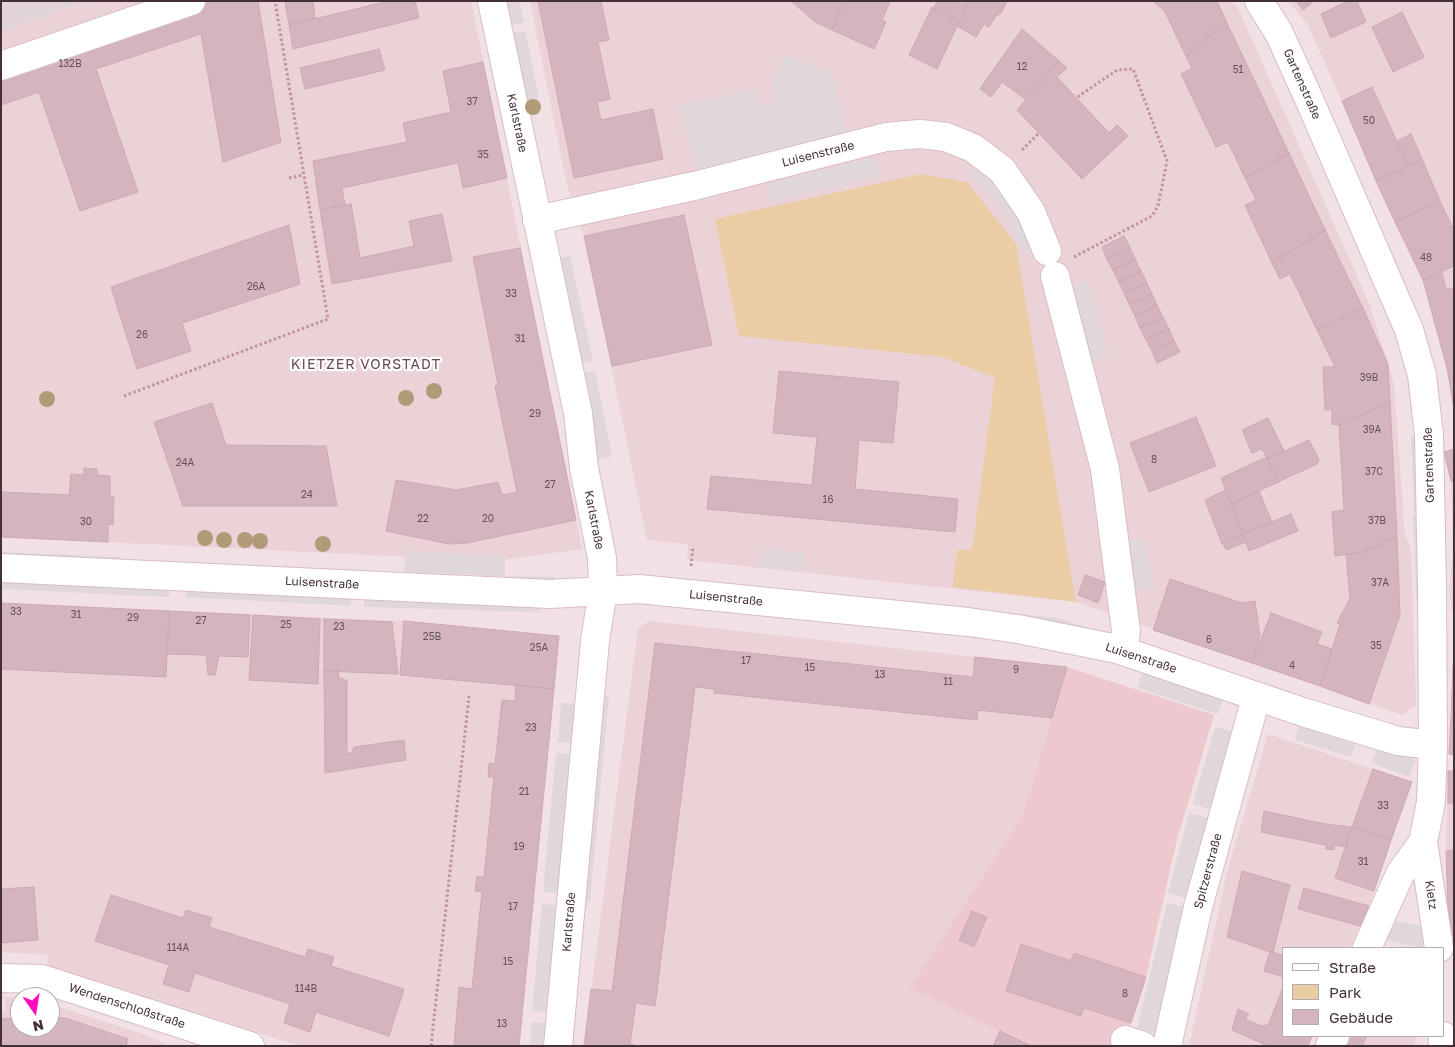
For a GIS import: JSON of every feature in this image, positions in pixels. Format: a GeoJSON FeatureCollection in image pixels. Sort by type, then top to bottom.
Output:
{"type":"FeatureCollection","features":[{"type":"Feature","properties":{"kind":"street"},"geometry":{"type":"LineString","coordinates":[[1,66],[191,1]]}},
{"type":"Feature","properties":{"kind":"street","name":"Karlstraße"},"geometry":{"type":"LineString","coordinates":[[492,1],[578,413],[584,468],[602,558],[603,591],[595,641],[558,1046]]}},
{"type":"Feature","properties":{"kind":"street","name":"Gartenstraße"},"geometry":{"type":"LineString","coordinates":[[1260,1],[1279,33],[1409,330],[1422,375],[1428,435],[1433,745],[1431,802],[1423,842],[1400,874],[1367,947]]}},
{"type":"Feature","properties":{"kind":"street","name":"Luisenstraße"},"geometry":{"type":"LineString","coordinates":[[537,220],[694,186],[886,137],[920,134],[946,137],[972,148],[983,156],[1002,170],[1014,185],[1031,212],[1057,262],[1105,469],[1126,631],[1123,651]]}},
{"type":"Feature","properties":{"kind":"street","name":"Luisenstraße"},"geometry":{"type":"LineString","coordinates":[[1,568],[550,594],[640,589],[968,622],[1018,629],[1123,651],[1256,698],[1398,741],[1433,745]]}},
{"type":"Feature","properties":{"kind":"street","name":"Spitzerstraße"},"geometry":{"type":"LineString","coordinates":[[1167,1046],[1198,907],[1256,698]]}},
{"type":"Feature","properties":{"kind":"street","name":"Kietz"},"geometry":{"type":"LineString","coordinates":[[1423,842],[1439,947]]}},
{"type":"Feature","properties":{"kind":"street","name":"Wendenschloßstraße"},"geometry":{"type":"LineString","coordinates":[[1,978],[42,979],[250,1046]]}},
{"type":"Feature","properties":{"kind":"path"},"geometry":{"type":"LineString","coordinates":[[124,396],[328,319],[275,1]]}},
{"type":"Feature","properties":{"kind":"path"},"geometry":{"type":"LineString","coordinates":[[1057,262],[1152,216],[1158,206],[1167,161],[1133,69],[1117,70],[1076,98]]}},
{"type":"Feature","properties":{"kind":"path"},"geometry":{"type":"LineString","coordinates":[[289,178],[303,175]]}},
{"type":"Feature","properties":{"kind":"path"},"geometry":{"type":"LineString","coordinates":[[691,567],[694,547]]}},
{"type":"Feature","properties":{"kind":"path"},"geometry":{"type":"LineString","coordinates":[[431,1046],[468,696]]}},
{"type":"Feature","properties":{"kind":"shaded area"},"geometry":{"type":"Polygon","coordinates":[[[1,1],[89,1],[1,31],[1,1]]]}},
{"type":"Feature","properties":{"kind":"shaded area"},"geometry":{"type":"Polygon","coordinates":[[[89,1],[471,1],[582,549],[495,561],[1,537],[1,31],[89,1]]]}},
{"type":"Feature","properties":{"kind":"shaded area"},"geometry":{"type":"Polygon","coordinates":[[[500,1],[519,1],[524,22],[506,26],[500,1]]]}},
{"type":"Feature","properties":{"kind":"shaded area"},"geometry":{"type":"Polygon","coordinates":[[[530,1],[1231,1],[1238,8],[1370,305],[1394,384],[1405,535],[1411,548],[1416,705],[1402,715],[1076,602],[687,560],[688,544],[647,540],[584,236],[567,186],[530,1]]]}},
{"type":"Feature","properties":{"kind":"shaded area"},"geometry":{"type":"Polygon","coordinates":[[[1288,1],[1454,1],[1454,409],[1447,368],[1423,280],[1395,222],[1308,25],[1288,1]]]}},
{"type":"Feature","properties":{"kind":"shaded area"},"geometry":{"type":"Polygon","coordinates":[[[525,31],[539,98],[522,102],[507,34],[525,31]]]}},
{"type":"Feature","properties":{"kind":"shaded area"},"geometry":{"type":"Polygon","coordinates":[[[785,55],[832,74],[845,128],[848,128],[851,141],[697,175],[680,105],[756,89],[760,107],[777,103],[772,83],[785,55]]]}},
{"type":"Feature","properties":{"kind":"shaded area"},"geometry":{"type":"Polygon","coordinates":[[[876,158],[880,176],[771,201],[767,183],[876,158]]]}},
{"type":"Feature","properties":{"kind":"shaded area"},"geometry":{"type":"Polygon","coordinates":[[[980,161],[1042,248],[1023,253],[1012,228],[985,189],[967,175],[980,161]]]}},
{"type":"Feature","properties":{"kind":"shaded area"},"geometry":{"type":"Polygon","coordinates":[[[570,256],[593,361],[575,365],[552,260],[570,256]]]}},
{"type":"Feature","properties":{"kind":"shaded area"},"geometry":{"type":"Polygon","coordinates":[[[1088,280],[1108,356],[1089,360],[1070,285],[1088,280]]]}},
{"type":"Feature","properties":{"kind":"shaded area"},"geometry":{"type":"Polygon","coordinates":[[[595,371],[612,456],[596,460],[578,374],[595,371]]]}},
{"type":"Feature","properties":{"kind":"shaded area"},"geometry":{"type":"Polygon","coordinates":[[[1419,432],[1421,512],[1414,511],[1411,437],[1419,432]]]}},
{"type":"Feature","properties":{"kind":"shaded area"},"geometry":{"type":"Polygon","coordinates":[[[1454,449],[1454,621],[1449,590],[1453,549],[1451,481],[1444,452],[1454,449]]]}},
{"type":"Feature","properties":{"kind":"shaded area"},"geometry":{"type":"Polygon","coordinates":[[[1422,515],[1425,616],[1417,613],[1413,516],[1422,515]]]}},
{"type":"Feature","properties":{"kind":"shaded area"},"geometry":{"type":"Polygon","coordinates":[[[1145,538],[1153,587],[1135,590],[1128,541],[1145,538]]]}},
{"type":"Feature","properties":{"kind":"shaded area"},"geometry":{"type":"Polygon","coordinates":[[[763,548],[804,553],[802,571],[761,567],[763,548]]]}},
{"type":"Feature","properties":{"kind":"shaded area"},"geometry":{"type":"Polygon","coordinates":[[[405,551],[505,556],[505,576],[404,572],[405,551]]]}},
{"type":"Feature","properties":{"kind":"shaded area"},"geometry":{"type":"Polygon","coordinates":[[[1,552],[120,557],[119,567],[1,561],[1,552]]]}},
{"type":"Feature","properties":{"kind":"shaded area"},"geometry":{"type":"Polygon","coordinates":[[[213,563],[381,571],[381,579],[212,571],[213,563]]]}},
{"type":"Feature","properties":{"kind":"shaded area"},"geometry":{"type":"Polygon","coordinates":[[[505,576],[554,577],[553,585],[504,584],[505,576]]]}},
{"type":"Feature","properties":{"kind":"shaded area"},"geometry":{"type":"Polygon","coordinates":[[[1,579],[170,588],[169,597],[1,589],[1,579]]]}},
{"type":"Feature","properties":{"kind":"shaded area"},"geometry":{"type":"Polygon","coordinates":[[[187,589],[351,598],[351,606],[186,597],[187,589]]]}},
{"type":"Feature","properties":{"kind":"shaded area"},"geometry":{"type":"Polygon","coordinates":[[[805,591],[1058,618],[1092,629],[1089,637],[804,600],[805,591]]]}},
{"type":"Feature","properties":{"kind":"shaded area"},"geometry":{"type":"Polygon","coordinates":[[[364,598],[540,604],[539,612],[364,607],[364,598]]]}},
{"type":"Feature","properties":{"kind":"shaded area"},"geometry":{"type":"Polygon","coordinates":[[[1,603],[404,621],[559,636],[519,1046],[300,1046],[48,967],[48,955],[1,952],[1,603]]]}},
{"type":"Feature","properties":{"kind":"shaded area"},"geometry":{"type":"Polygon","coordinates":[[[649,621],[1067,667],[1214,715],[1176,843],[1146,977],[1123,1046],[584,1046],[638,628],[649,621]]]}},
{"type":"Feature","properties":{"kind":"shaded area"},"geometry":{"type":"Polygon","coordinates":[[[1067,667],[1214,715],[1176,843],[1146,977],[1123,1046],[1031,1046],[910,988],[1023,815],[1067,667]]]}},
{"type":"Feature","properties":{"kind":"shaded area"},"geometry":{"type":"Polygon","coordinates":[[[1144,669],[1224,695],[1218,714],[1137,688],[1144,669]]]}},
{"type":"Feature","properties":{"kind":"shaded area"},"geometry":{"type":"Polygon","coordinates":[[[600,695],[609,696],[590,902],[581,902],[600,695]]]}},
{"type":"Feature","properties":{"kind":"shaded area"},"geometry":{"type":"Polygon","coordinates":[[[561,703],[579,704],[576,743],[558,742],[561,703]]]}},
{"type":"Feature","properties":{"kind":"shaded area"},"geometry":{"type":"Polygon","coordinates":[[[1300,722],[1357,738],[1351,757],[1295,740],[1300,722]]]}},
{"type":"Feature","properties":{"kind":"shaded area"},"geometry":{"type":"Polygon","coordinates":[[[1215,727],[1236,733],[1213,810],[1193,804],[1215,727]]]}},
{"type":"Feature","properties":{"kind":"shaded area"},"geometry":{"type":"Polygon","coordinates":[[[1268,734],[1412,782],[1369,906],[1350,947],[1282,947],[1282,1037],[1312,1037],[1308,1046],[1189,1046],[1228,868],[1268,734]]]}},
{"type":"Feature","properties":{"kind":"shaded area"},"geometry":{"type":"Polygon","coordinates":[[[1378,745],[1416,760],[1409,777],[1372,763],[1378,745]]]}},
{"type":"Feature","properties":{"kind":"shaded area"},"geometry":{"type":"Polygon","coordinates":[[[556,753],[575,755],[562,893],[543,892],[556,753]]]}},
{"type":"Feature","properties":{"kind":"shaded area"},"geometry":{"type":"Polygon","coordinates":[[[1448,771],[1454,771],[1454,934],[1452,935],[1448,911],[1446,851],[1448,771]]]}},
{"type":"Feature","properties":{"kind":"shaded area"},"geometry":{"type":"Polygon","coordinates":[[[1189,813],[1210,818],[1189,899],[1168,893],[1189,813]]]}},
{"type":"Feature","properties":{"kind":"shaded area"},"geometry":{"type":"Polygon","coordinates":[[[1167,903],[1188,908],[1158,1034],[1137,1029],[1167,903]]]}},
{"type":"Feature","properties":{"kind":"shaded area"},"geometry":{"type":"Polygon","coordinates":[[[542,904],[561,906],[551,1012],[532,1011],[542,904]]]}},
{"type":"Feature","properties":{"kind":"shaded area"},"geometry":{"type":"Polygon","coordinates":[[[1387,919],[1428,927],[1424,947],[1382,939],[1387,919]]]}},
{"type":"Feature","properties":{"kind":"shaded area"},"geometry":{"type":"Polygon","coordinates":[[[4,997],[10,997],[10,1037],[60,1037],[60,1007],[149,1036],[170,1046],[1,1046],[1,1010],[6,1011],[4,997]]]}},
{"type":"Feature","properties":{"kind":"shaded area"},"geometry":{"type":"Polygon","coordinates":[[[532,1022],[550,1024],[548,1046],[530,1046],[532,1022]]]}},
{"type":"Feature","properties":{"kind":"shaded area"},"geometry":{"type":"Polygon","coordinates":[[[1349,1037],[1416,1037],[1414,1046],[1345,1046],[1349,1037]]]}},
{"type":"Feature","properties":{"kind":"green space"},"geometry":{"type":"Polygon","coordinates":[[[921,174],[967,182],[1016,244],[1076,602],[953,587],[957,550],[972,550],[995,378],[942,357],[739,336],[715,219],[921,174]]]}},
{"type":"Feature","properties":{"kind":"building"},"geometry":{"type":"Polygon","coordinates":[[[213,1],[258,1],[281,142],[223,162],[201,34],[96,69],[138,192],[80,211],[39,92],[1,105],[1,76],[213,1]]]}},
{"type":"Feature","properties":{"kind":"building"},"geometry":{"type":"Polygon","coordinates":[[[285,1],[313,1],[315,18],[289,25],[285,1]]]}},
{"type":"Feature","properties":{"kind":"building"},"geometry":{"type":"Polygon","coordinates":[[[389,1],[415,1],[419,18],[293,49],[289,25],[389,1]]]}},
{"type":"Feature","properties":{"kind":"building"},"geometry":{"type":"Polygon","coordinates":[[[538,1],[601,1],[609,40],[598,42],[610,99],[597,102],[601,120],[653,109],[663,159],[574,178],[538,1]]]}},
{"type":"Feature","properties":{"kind":"building"},"geometry":{"type":"Polygon","coordinates":[[[791,1],[844,1],[832,30],[814,21],[791,1]]]}},
{"type":"Feature","properties":{"kind":"building"},"geometry":{"type":"Polygon","coordinates":[[[844,1],[890,2],[882,20],[886,22],[874,49],[832,30],[844,1]]]}},
{"type":"Feature","properties":{"kind":"building"},"geometry":{"type":"Polygon","coordinates":[[[937,1],[969,1],[959,22],[934,8],[937,1]]]}},
{"type":"Feature","properties":{"kind":"building"},"geometry":{"type":"Polygon","coordinates":[[[969,1],[1007,1],[1001,13],[996,16],[989,27],[984,24],[976,37],[957,26],[969,1]]]}},
{"type":"Feature","properties":{"kind":"building"},"geometry":{"type":"Polygon","coordinates":[[[1153,1],[1217,1],[1226,21],[1186,56],[1165,12],[1153,1]]]}},
{"type":"Feature","properties":{"kind":"building"},"geometry":{"type":"Polygon","coordinates":[[[1296,1],[1314,1],[1303,10],[1296,1]]]}},
{"type":"Feature","properties":{"kind":"building"},"geometry":{"type":"Polygon","coordinates":[[[1348,1],[1357,1],[1366,22],[1331,38],[1321,14],[1348,1]]]}},
{"type":"Feature","properties":{"kind":"building"},"geometry":{"type":"Polygon","coordinates":[[[932,7],[959,22],[937,69],[909,55],[932,7]]]}},
{"type":"Feature","properties":{"kind":"building"},"geometry":{"type":"Polygon","coordinates":[[[1402,12],[1424,57],[1393,72],[1372,27],[1402,12]]]}},
{"type":"Feature","properties":{"kind":"building"},"geometry":{"type":"Polygon","coordinates":[[[1226,21],[1289,153],[1245,178],[1228,142],[1216,147],[1181,74],[1192,68],[1186,56],[1226,21]]]}},
{"type":"Feature","properties":{"kind":"building"},"geometry":{"type":"Polygon","coordinates":[[[1022,29],[1059,61],[1025,99],[1002,82],[991,97],[980,89],[1022,29]]]}},
{"type":"Feature","properties":{"kind":"building"},"geometry":{"type":"Polygon","coordinates":[[[379,49],[385,70],[305,89],[300,68],[379,49]]]}},
{"type":"Feature","properties":{"kind":"building"},"geometry":{"type":"Polygon","coordinates":[[[1059,61],[1067,68],[1057,77],[1109,133],[1117,125],[1128,136],[1082,179],[1017,110],[1059,61]]]}},
{"type":"Feature","properties":{"kind":"building"},"geometry":{"type":"Polygon","coordinates":[[[483,62],[507,178],[463,188],[458,163],[342,188],[345,205],[320,210],[313,161],[407,142],[403,123],[451,112],[443,71],[483,62]]]}},
{"type":"Feature","properties":{"kind":"building"},"geometry":{"type":"Polygon","coordinates":[[[1372,87],[1408,166],[1376,181],[1342,101],[1372,87]]]}},
{"type":"Feature","properties":{"kind":"building"},"geometry":{"type":"Polygon","coordinates":[[[1411,134],[1422,159],[1408,166],[1397,141],[1411,134]]]}},
{"type":"Feature","properties":{"kind":"building"},"geometry":{"type":"Polygon","coordinates":[[[1289,153],[1325,230],[1272,263],[1245,205],[1256,200],[1245,178],[1289,153]]]}},
{"type":"Feature","properties":{"kind":"building"},"geometry":{"type":"Polygon","coordinates":[[[1422,159],[1440,201],[1395,222],[1376,181],[1422,159]]]}},
{"type":"Feature","properties":{"kind":"building"},"geometry":{"type":"Polygon","coordinates":[[[1440,201],[1454,230],[1454,266],[1423,280],[1395,222],[1440,201]]]}},
{"type":"Feature","properties":{"kind":"building"},"geometry":{"type":"Polygon","coordinates":[[[351,204],[360,258],[414,246],[409,221],[442,214],[452,261],[332,284],[320,210],[351,204]]]}},
{"type":"Feature","properties":{"kind":"building"},"geometry":{"type":"Polygon","coordinates":[[[684,215],[712,345],[612,366],[584,236],[684,215]]]}},
{"type":"Feature","properties":{"kind":"building"},"geometry":{"type":"Polygon","coordinates":[[[289,225],[300,284],[182,323],[191,351],[137,369],[111,287],[289,225]]]}},
{"type":"Feature","properties":{"kind":"building"},"geometry":{"type":"Polygon","coordinates":[[[1325,230],[1363,308],[1317,330],[1290,274],[1280,279],[1272,263],[1325,230]]]}},
{"type":"Feature","properties":{"kind":"building"},"geometry":{"type":"Polygon","coordinates":[[[1124,236],[1130,248],[1107,259],[1102,247],[1124,236]]]}},
{"type":"Feature","properties":{"kind":"building"},"geometry":{"type":"Polygon","coordinates":[[[520,248],[576,520],[467,543],[449,544],[386,531],[396,480],[457,490],[498,482],[502,495],[517,492],[495,386],[498,385],[473,257],[520,248]]]}},
{"type":"Feature","properties":{"kind":"building"},"geometry":{"type":"Polygon","coordinates":[[[1130,248],[1135,259],[1113,270],[1107,259],[1130,248]]]}},
{"type":"Feature","properties":{"kind":"building"},"geometry":{"type":"Polygon","coordinates":[[[1135,259],[1141,271],[1119,282],[1113,270],[1135,259]]]}},
{"type":"Feature","properties":{"kind":"building"},"geometry":{"type":"Polygon","coordinates":[[[1141,271],[1147,283],[1124,293],[1119,282],[1141,271]]]}},
{"type":"Feature","properties":{"kind":"building"},"geometry":{"type":"Polygon","coordinates":[[[1442,273],[1446,289],[1454,289],[1454,409],[1447,368],[1423,280],[1442,273]]]}},
{"type":"Feature","properties":{"kind":"building"},"geometry":{"type":"Polygon","coordinates":[[[1147,283],[1152,294],[1129,304],[1124,293],[1147,283]]]}},
{"type":"Feature","properties":{"kind":"building"},"geometry":{"type":"Polygon","coordinates":[[[1152,294],[1157,305],[1135,316],[1129,304],[1152,294]]]}},
{"type":"Feature","properties":{"kind":"building"},"geometry":{"type":"Polygon","coordinates":[[[1157,305],[1163,317],[1140,328],[1135,316],[1157,305]]]}},
{"type":"Feature","properties":{"kind":"building"},"geometry":{"type":"Polygon","coordinates":[[[1363,308],[1388,364],[1390,402],[1339,425],[1332,424],[1332,409],[1325,410],[1323,367],[1335,367],[1317,330],[1363,308]]]}},
{"type":"Feature","properties":{"kind":"building"},"geometry":{"type":"Polygon","coordinates":[[[1163,317],[1169,329],[1146,340],[1140,328],[1163,317]]]}},
{"type":"Feature","properties":{"kind":"building"},"geometry":{"type":"Polygon","coordinates":[[[1169,329],[1174,341],[1152,351],[1146,340],[1169,329]]]}},
{"type":"Feature","properties":{"kind":"building"},"geometry":{"type":"Polygon","coordinates":[[[1174,341],[1180,352],[1157,363],[1152,351],[1174,341]]]}},
{"type":"Feature","properties":{"kind":"building"},"geometry":{"type":"Polygon","coordinates":[[[779,371],[899,382],[893,443],[859,440],[855,489],[958,499],[955,532],[707,509],[711,476],[812,485],[817,437],[773,433],[779,371]]]}},
{"type":"Feature","properties":{"kind":"building"},"geometry":{"type":"Polygon","coordinates":[[[1390,402],[1397,536],[1364,552],[1335,556],[1332,512],[1344,510],[1339,425],[1390,402]]]}},
{"type":"Feature","properties":{"kind":"building"},"geometry":{"type":"Polygon","coordinates":[[[212,403],[226,445],[326,446],[337,506],[183,506],[154,422],[212,403]]]}},
{"type":"Feature","properties":{"kind":"building"},"geometry":{"type":"Polygon","coordinates":[[[1196,417],[1216,466],[1149,492],[1130,443],[1196,417]]]}},
{"type":"Feature","properties":{"kind":"building"},"geometry":{"type":"Polygon","coordinates":[[[1268,418],[1284,451],[1268,459],[1262,449],[1252,453],[1242,430],[1268,418]]]}},
{"type":"Feature","properties":{"kind":"building"},"geometry":{"type":"Polygon","coordinates":[[[1309,440],[1319,460],[1317,464],[1278,482],[1268,459],[1309,440]]]}},
{"type":"Feature","properties":{"kind":"building"},"geometry":{"type":"Polygon","coordinates":[[[1454,449],[1454,481],[1451,481],[1444,452],[1454,449]]]}},
{"type":"Feature","properties":{"kind":"building"},"geometry":{"type":"Polygon","coordinates":[[[1267,457],[1278,482],[1231,504],[1221,478],[1267,457]]]}},
{"type":"Feature","properties":{"kind":"building"},"geometry":{"type":"Polygon","coordinates":[[[84,468],[97,469],[97,475],[110,476],[110,497],[114,497],[113,525],[108,524],[108,542],[1,537],[1,492],[69,495],[71,474],[84,475],[84,468]]]}},
{"type":"Feature","properties":{"kind":"building"},"geometry":{"type":"Polygon","coordinates":[[[1225,490],[1243,534],[1222,544],[1205,500],[1225,490]]]}},
{"type":"Feature","properties":{"kind":"building"},"geometry":{"type":"Polygon","coordinates":[[[1259,491],[1272,522],[1243,534],[1231,504],[1259,491]]]}},
{"type":"Feature","properties":{"kind":"building"},"geometry":{"type":"Polygon","coordinates":[[[1291,514],[1298,531],[1249,551],[1243,534],[1291,514]]]}},
{"type":"Feature","properties":{"kind":"building"},"geometry":{"type":"Polygon","coordinates":[[[1243,534],[1246,542],[1226,550],[1223,543],[1243,534]]]}},
{"type":"Feature","properties":{"kind":"building"},"geometry":{"type":"Polygon","coordinates":[[[1397,536],[1400,615],[1369,704],[1320,686],[1340,624],[1337,623],[1350,598],[1346,554],[1364,552],[1397,536]]]}},
{"type":"Feature","properties":{"kind":"building"},"geometry":{"type":"Polygon","coordinates":[[[1085,575],[1105,582],[1098,603],[1078,595],[1085,575]]]}},
{"type":"Feature","properties":{"kind":"building"},"geometry":{"type":"Polygon","coordinates":[[[1170,579],[1242,603],[1255,601],[1260,636],[1252,663],[1153,630],[1170,579]]]}},
{"type":"Feature","properties":{"kind":"building"},"geometry":{"type":"Polygon","coordinates":[[[1,603],[169,611],[166,677],[1,669],[1,603]]]}},
{"type":"Feature","properties":{"kind":"building"},"geometry":{"type":"Polygon","coordinates":[[[169,611],[250,615],[248,657],[219,656],[215,675],[208,675],[206,655],[167,654],[169,611]]]}},
{"type":"Feature","properties":{"kind":"building"},"geometry":{"type":"Polygon","coordinates":[[[1271,613],[1322,632],[1317,644],[1332,649],[1320,686],[1252,663],[1271,613]]]}},
{"type":"Feature","properties":{"kind":"building"},"geometry":{"type":"Polygon","coordinates":[[[253,615],[320,619],[318,684],[249,680],[253,615]]]}},
{"type":"Feature","properties":{"kind":"building"},"geometry":{"type":"Polygon","coordinates":[[[324,619],[392,622],[398,674],[324,671],[324,619]]]}},
{"type":"Feature","properties":{"kind":"building"},"geometry":{"type":"Polygon","coordinates":[[[404,621],[559,636],[554,689],[400,675],[404,621]]]}},
{"type":"Feature","properties":{"kind":"building"},"geometry":{"type":"Polygon","coordinates":[[[655,643],[973,677],[975,657],[1067,667],[1052,718],[978,710],[977,720],[714,693],[714,689],[695,687],[655,1006],[636,1003],[630,1044],[637,1046],[584,1046],[591,989],[612,991],[655,643]]]}},
{"type":"Feature","properties":{"kind":"building"},"geometry":{"type":"Polygon","coordinates":[[[1453,665],[1454,717],[1451,717],[1453,665]]]}},
{"type":"Feature","properties":{"kind":"building"},"geometry":{"type":"Polygon","coordinates":[[[324,671],[339,671],[338,677],[347,681],[347,753],[351,754],[354,747],[404,740],[406,760],[325,773],[324,671]]]}},
{"type":"Feature","properties":{"kind":"building"},"geometry":{"type":"Polygon","coordinates":[[[516,685],[554,689],[519,1046],[454,1046],[459,987],[472,989],[482,892],[475,891],[477,876],[484,877],[494,777],[488,777],[489,763],[495,764],[502,700],[515,701],[516,685]]]}},
{"type":"Feature","properties":{"kind":"building"},"geometry":{"type":"Polygon","coordinates":[[[1451,717],[1454,717],[1454,755],[1449,754],[1451,717]]]}},
{"type":"Feature","properties":{"kind":"building"},"geometry":{"type":"Polygon","coordinates":[[[1373,769],[1412,782],[1391,840],[1352,827],[1373,769]]]}},
{"type":"Feature","properties":{"kind":"building"},"geometry":{"type":"Polygon","coordinates":[[[1448,771],[1454,771],[1454,804],[1448,803],[1448,771]]]}},
{"type":"Feature","properties":{"kind":"building"},"geometry":{"type":"Polygon","coordinates":[[[1264,811],[1325,824],[1352,827],[1346,847],[1334,845],[1334,850],[1326,849],[1326,845],[1261,832],[1264,811]]]}},
{"type":"Feature","properties":{"kind":"building"},"geometry":{"type":"Polygon","coordinates":[[[1352,827],[1391,840],[1374,891],[1335,878],[1352,827]]]}},
{"type":"Feature","properties":{"kind":"building"},"geometry":{"type":"Polygon","coordinates":[[[1454,850],[1454,934],[1452,935],[1448,911],[1446,851],[1454,850]]]}},
{"type":"Feature","properties":{"kind":"building"},"geometry":{"type":"Polygon","coordinates":[[[1242,871],[1290,885],[1273,953],[1227,937],[1242,871]]]}},
{"type":"Feature","properties":{"kind":"building"},"geometry":{"type":"Polygon","coordinates":[[[34,887],[38,940],[1,943],[1,889],[34,887]]]}},
{"type":"Feature","properties":{"kind":"building"},"geometry":{"type":"Polygon","coordinates":[[[1304,888],[1369,906],[1360,926],[1298,909],[1304,888]]]}},
{"type":"Feature","properties":{"kind":"building"},"geometry":{"type":"Polygon","coordinates":[[[111,895],[183,918],[186,910],[212,918],[209,927],[305,957],[308,949],[334,957],[331,966],[404,989],[389,1036],[316,1012],[310,1032],[284,1023],[290,1004],[195,973],[189,992],[163,984],[169,965],[95,941],[111,895]]]}},
{"type":"Feature","properties":{"kind":"building"},"geometry":{"type":"Polygon","coordinates":[[[972,911],[987,917],[974,947],[959,940],[972,911]]]}},
{"type":"Feature","properties":{"kind":"building"},"geometry":{"type":"Polygon","coordinates":[[[1021,944],[1071,961],[1074,953],[1146,977],[1131,1023],[1084,1008],[1081,1016],[1006,991],[1021,944]]]}},
{"type":"Feature","properties":{"kind":"building"},"geometry":{"type":"Polygon","coordinates":[[[1270,951],[1282,955],[1282,976],[1264,971],[1270,951]]]}},
{"type":"Feature","properties":{"kind":"building"},"geometry":{"type":"Polygon","coordinates":[[[1282,990],[1282,1037],[1312,1037],[1308,1046],[1268,1046],[1232,1030],[1238,1009],[1249,1014],[1245,1019],[1261,1026],[1268,1025],[1282,990]]]}},
{"type":"Feature","properties":{"kind":"building"},"geometry":{"type":"Polygon","coordinates":[[[60,1018],[65,1018],[128,1039],[126,1046],[1,1046],[1,1019],[10,1019],[10,1037],[60,1037],[60,1018]]]}},
{"type":"Feature","properties":{"kind":"building"},"geometry":{"type":"Polygon","coordinates":[[[1000,1031],[1031,1046],[993,1046],[1000,1031]]]}},
{"type":"Feature","properties":{"kind":"building"},"geometry":{"type":"Polygon","coordinates":[[[1349,1037],[1366,1037],[1362,1046],[1345,1046],[1349,1037]]]}},
{"type":"Feature","properties":{"kind":"district","name":"KIETZER VORSTADT"},"geometry":{"type":"Point","coordinates":[366,365]}}]}
